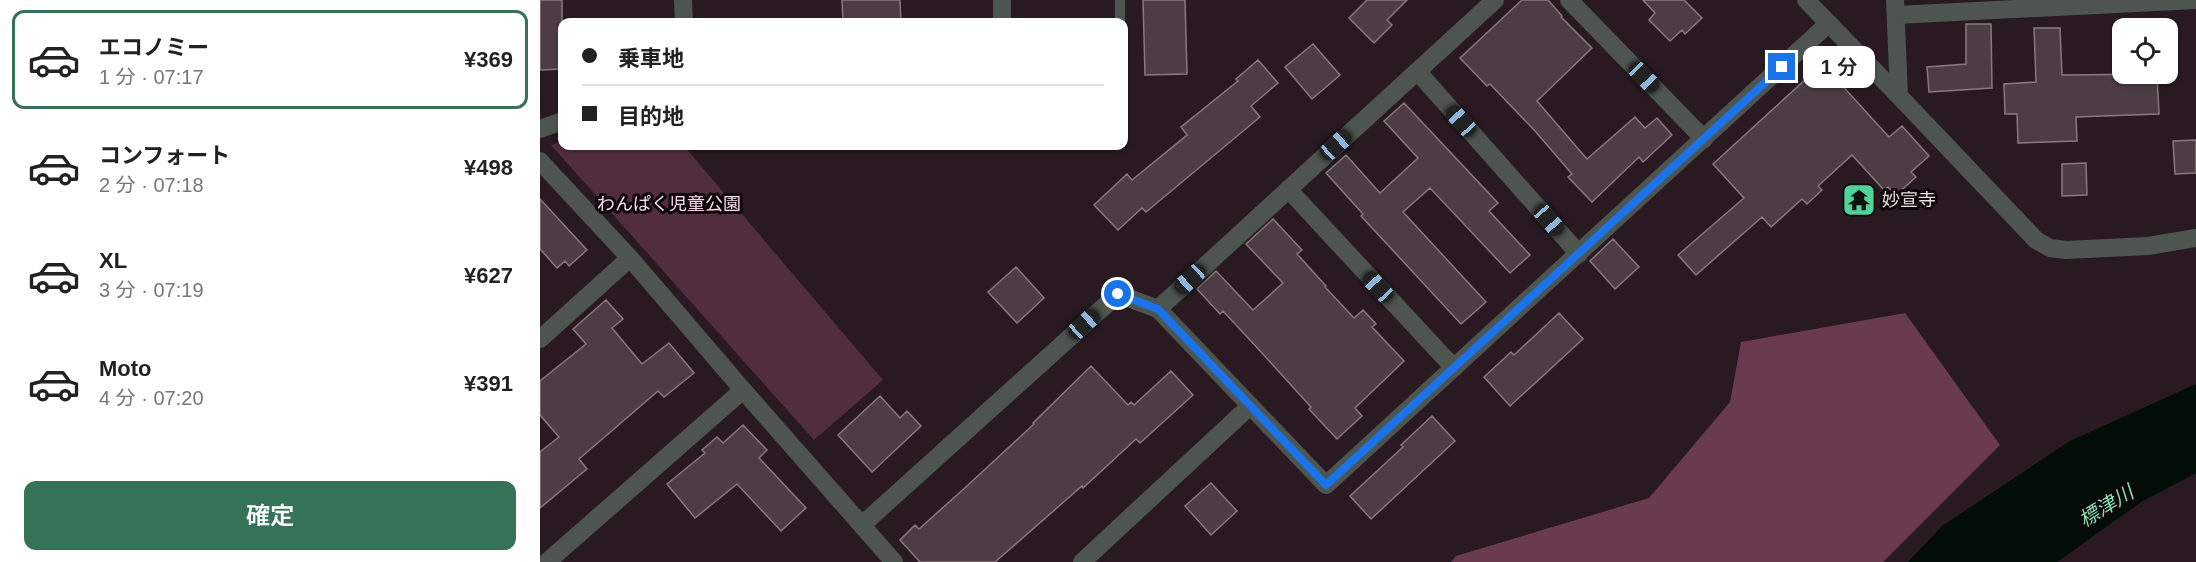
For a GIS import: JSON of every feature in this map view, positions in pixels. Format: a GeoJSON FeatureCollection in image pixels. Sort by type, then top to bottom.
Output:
{"type":"FeatureCollection","features":[{"type":"Feature","properties":{"kind":"street"},"geometry":{"type":"LineString","coordinates":[[683,0],[684,18]]}},
{"type":"Feature","properties":{"kind":"street"},"geometry":{"type":"LineString","coordinates":[[1002,0],[1002,18]]}},
{"type":"Feature","properties":{"kind":"street"},"geometry":{"type":"LineString","coordinates":[[1158,309],[1495,0]]}},
{"type":"Feature","properties":{"kind":"street"},"geometry":{"type":"LineString","coordinates":[[1569,0],[1704,139]]}},
{"type":"Feature","properties":{"kind":"street"},"geometry":{"type":"LineString","coordinates":[[1806,0],[2036,240],[2050,248],[2066,250],[2148,246],[2196,238]]}},
{"type":"Feature","properties":{"kind":"street"},"geometry":{"type":"LineString","coordinates":[[1899,96],[1896,8],[2196,0]]}},
{"type":"Feature","properties":{"kind":"street"},"geometry":{"type":"LineString","coordinates":[[862,525],[1118,294],[1158,309],[1326,485],[1828,23]]}},
{"type":"Feature","properties":{"kind":"street"},"geometry":{"type":"LineString","coordinates":[[1417,71],[1579,254]]}},
{"type":"Feature","properties":{"kind":"street"},"geometry":{"type":"LineString","coordinates":[[540,129],[558,122]]}},
{"type":"Feature","properties":{"kind":"street"},"geometry":{"type":"LineString","coordinates":[[540,161],[630,258],[894,562]]}},
{"type":"Feature","properties":{"kind":"street"},"geometry":{"type":"LineString","coordinates":[[1288,189],[1454,368]]}},
{"type":"Feature","properties":{"kind":"street"},"geometry":{"type":"LineString","coordinates":[[540,339],[630,258]]}},
{"type":"Feature","properties":{"kind":"street"},"geometry":{"type":"LineString","coordinates":[[547,562],[743,390]]}},
{"type":"Feature","properties":{"kind":"street"},"geometry":{"type":"LineString","coordinates":[[1082,562],[1250,406]]}},
{"type":"Feature","properties":{"kind":"lane"},"geometry":{"type":"LineString","coordinates":[[1120,0],[1120,18]]}},
{"type":"Feature","properties":{"kind":"green space","name":"わんぱく児童公園"},"geometry":{"type":"Polygon","coordinates":[[[558,142],[558,150],[687,150],[883,380],[814,440],[551,145],[558,142]]]}},
{"type":"Feature","properties":{"kind":"shaded area"},"geometry":{"type":"Polygon","coordinates":[[[1905,313],[2000,445],[1883,562],[1451,562],[1456,556],[1649,498],[1730,402],[1741,342],[1905,313]]]}},
{"type":"Feature","properties":{"kind":"water","name":"標津川"},"geometry":{"type":"Polygon","coordinates":[[[2196,384],[2196,473],[2141,502],[2057,562],[1908,562],[1942,526],[2070,441],[2196,384]]]}},
{"type":"Feature","properties":{"kind":"building"},"geometry":{"type":"Polygon","coordinates":[[[540,0],[562,0],[562,18],[558,18],[558,69],[540,70],[540,0]]]}},
{"type":"Feature","properties":{"kind":"building"},"geometry":{"type":"Polygon","coordinates":[[[842,0],[900,0],[901,18],[843,18],[842,0]]]}},
{"type":"Feature","properties":{"kind":"building"},"geometry":{"type":"Polygon","coordinates":[[[1143,0],[1185,0],[1187,74],[1145,75],[1143,0]]]}},
{"type":"Feature","properties":{"kind":"building"},"geometry":{"type":"Polygon","coordinates":[[[1367,0],[1407,0],[1387,20],[1392,25],[1374,43],[1349,18],[1367,0]]]}},
{"type":"Feature","properties":{"kind":"building"},"geometry":{"type":"Polygon","coordinates":[[[1522,0],[1548,0],[1561,17],[1592,48],[1537,101],[1587,159],[1635,117],[1645,128],[1657,118],[1672,135],[1643,162],[1639,157],[1592,202],[1568,177],[1572,174],[1535,131],[1490,84],[1487,86],[1460,58],[1522,0]]]}},
{"type":"Feature","properties":{"kind":"building"},"geometry":{"type":"Polygon","coordinates":[[[1643,0],[1684,0],[1702,18],[1685,34],[1682,30],[1670,41],[1649,20],[1655,13],[1643,0]]]}},
{"type":"Feature","properties":{"kind":"building"},"geometry":{"type":"Polygon","coordinates":[[[1966,24],[1991,24],[1992,88],[1929,92],[1927,67],[1966,64],[1966,24]]]}},
{"type":"Feature","properties":{"kind":"building"},"geometry":{"type":"Polygon","coordinates":[[[2034,28],[2060,28],[2062,75],[2112,74],[2112,84],[2158,84],[2159,114],[2076,117],[2077,141],[2018,143],[2017,114],[2005,114],[2004,84],[2036,82],[2034,28]]]}},
{"type":"Feature","properties":{"kind":"building"},"geometry":{"type":"Polygon","coordinates":[[[1313,44],[1340,75],[1312,99],[1285,67],[1313,44]]]}},
{"type":"Feature","properties":{"kind":"building"},"geometry":{"type":"Polygon","coordinates":[[[1258,60],[1278,83],[1251,106],[1260,117],[1146,212],[1142,208],[1118,230],[1094,205],[1127,174],[1132,180],[1187,135],[1181,127],[1238,81],[1236,79],[1258,60]]]}},
{"type":"Feature","properties":{"kind":"building"},"geometry":{"type":"Polygon","coordinates":[[[1818,68],[1824,74],[1828,70],[1889,137],[1902,126],[1929,156],[1911,172],[1916,177],[1896,195],[1888,187],[1884,190],[1852,155],[1818,186],[1822,190],[1807,204],[1802,199],[1771,227],[1762,217],[1696,275],[1678,255],[1744,198],[1713,164],[1818,68]]]}},
{"type":"Feature","properties":{"kind":"building"},"geometry":{"type":"Polygon","coordinates":[[[1404,103],[1498,203],[1489,211],[1530,255],[1510,273],[1430,188],[1403,212],[1486,302],[1461,324],[1361,216],[1363,214],[1326,173],[1346,155],[1380,193],[1418,158],[1384,121],[1404,103]]]}},
{"type":"Feature","properties":{"kind":"building"},"geometry":{"type":"Polygon","coordinates":[[[2196,140],[2196,173],[2175,174],[2173,141],[2196,140]]]}},
{"type":"Feature","properties":{"kind":"building"},"geometry":{"type":"Polygon","coordinates":[[[2086,163],[2087,195],[2062,196],[2062,164],[2086,163]]]}},
{"type":"Feature","properties":{"kind":"building"},"geometry":{"type":"Polygon","coordinates":[[[540,199],[587,250],[569,266],[565,261],[557,268],[540,249],[540,199]]]}},
{"type":"Feature","properties":{"kind":"building"},"geometry":{"type":"Polygon","coordinates":[[[1273,219],[1302,250],[1297,254],[1325,287],[1354,318],[1363,310],[1376,324],[1372,327],[1404,361],[1355,408],[1362,416],[1337,439],[1309,409],[1311,407],[1223,311],[1220,314],[1197,289],[1216,271],[1253,310],[1283,283],[1246,244],[1273,219]]]}},
{"type":"Feature","properties":{"kind":"building"},"geometry":{"type":"Polygon","coordinates":[[[1613,239],[1639,267],[1615,289],[1590,261],[1613,239]]]}},
{"type":"Feature","properties":{"kind":"building"},"geometry":{"type":"Polygon","coordinates":[[[1016,267],[1044,298],[1017,323],[988,292],[1016,267]]]}},
{"type":"Feature","properties":{"kind":"building"},"geometry":{"type":"Polygon","coordinates":[[[606,300],[623,319],[612,328],[642,364],[669,343],[694,373],[664,397],[658,391],[579,459],[587,469],[540,508],[540,452],[559,437],[540,415],[540,381],[586,344],[573,329],[606,300]]]}},
{"type":"Feature","properties":{"kind":"building"},"geometry":{"type":"Polygon","coordinates":[[[1559,313],[1583,339],[1510,406],[1484,377],[1511,352],[1514,355],[1559,313]]]}},
{"type":"Feature","properties":{"kind":"building"},"geometry":{"type":"Polygon","coordinates":[[[1091,366],[1128,405],[1131,402],[1134,405],[1171,371],[1193,395],[1140,443],[1136,439],[1083,488],[1082,486],[995,562],[920,562],[900,540],[915,525],[919,529],[967,486],[1034,424],[1091,366]]]}},
{"type":"Feature","properties":{"kind":"building"},"geometry":{"type":"Polygon","coordinates":[[[880,396],[900,418],[907,411],[921,426],[872,472],[838,435],[880,396]]]}},
{"type":"Feature","properties":{"kind":"building"},"geometry":{"type":"Polygon","coordinates":[[[1432,416],[1455,441],[1371,519],[1350,496],[1403,447],[1401,445],[1432,416]]]}},
{"type":"Feature","properties":{"kind":"building"},"geometry":{"type":"Polygon","coordinates":[[[743,425],[767,450],[759,458],[806,508],[781,531],[737,484],[695,518],[667,484],[705,453],[702,450],[717,437],[723,443],[743,425]]]}},
{"type":"Feature","properties":{"kind":"building"},"geometry":{"type":"Polygon","coordinates":[[[1211,483],[1237,511],[1211,535],[1185,506],[1211,483]]]}},
{"type":"Feature","properties":{"kind":"place","name":"妙宣寺"},"geometry":{"type":"Point","coordinates":[1859,200]}},
{"type":"Feature","properties":{"kind":"route"},"geometry":{"type":"LineString","coordinates":[[1118,294],[1158,309],[1326,485],[1782,67]]}}]}
